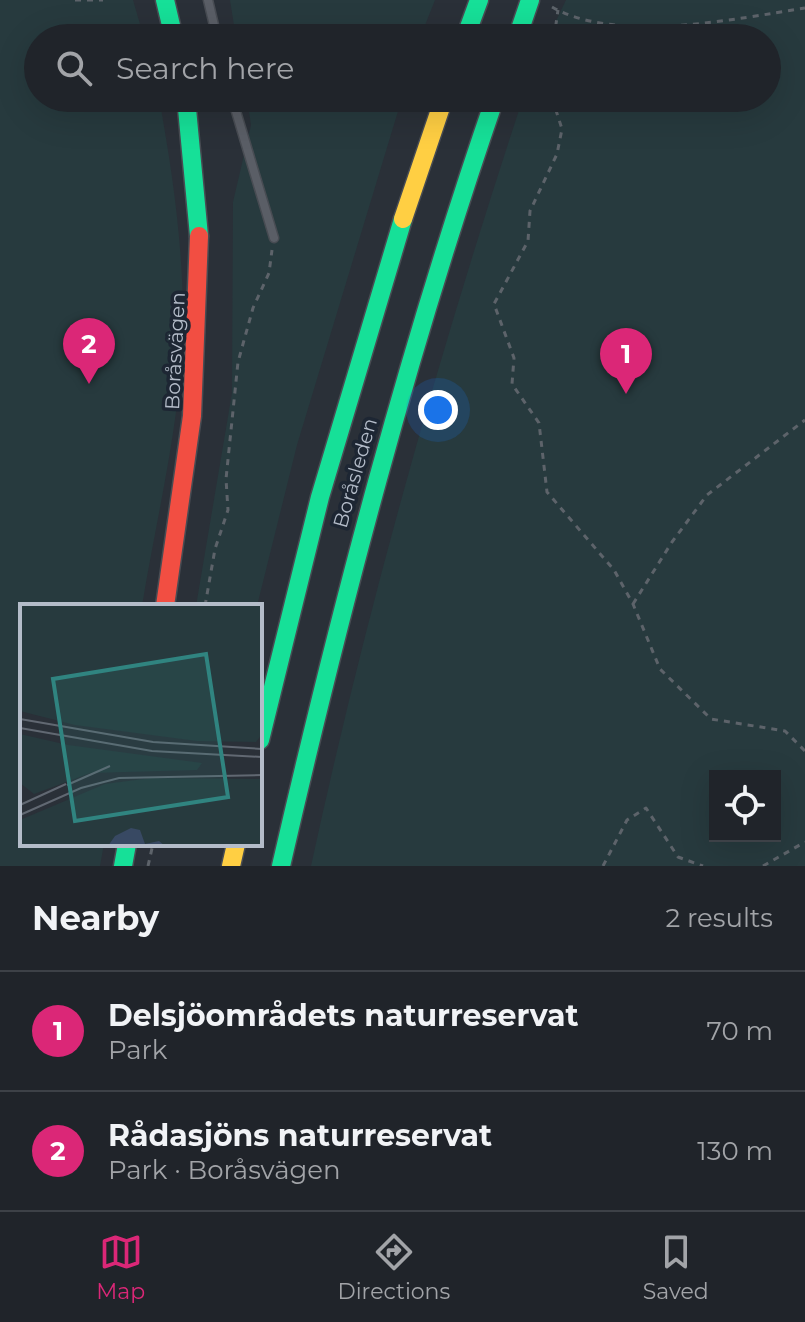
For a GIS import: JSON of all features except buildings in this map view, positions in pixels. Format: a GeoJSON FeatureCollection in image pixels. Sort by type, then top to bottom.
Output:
{"type":"FeatureCollection","features":[{"type":"Feature","properties":{"kind":"main road"},"geometry":{"type":"LineString","coordinates":[[165,0],[171,24]]}},
{"type":"Feature","properties":{"kind":"main road"},"geometry":{"type":"LineString","coordinates":[[470,24],[479,0]]}},
{"type":"Feature","properties":{"kind":"main road"},"geometry":{"type":"LineString","coordinates":[[522,24],[530,0]]}},
{"type":"Feature","properties":{"kind":"main road","name":"Boråsvägen"},"geometry":{"type":"LineString","coordinates":[[165,604],[192,427],[199,346],[199,214],[188,112]]}},
{"type":"Feature","properties":{"kind":"main road","name":"Boråsleden"},"geometry":{"type":"LineString","coordinates":[[262,732],[322,483],[384,276],[439,112]]}},
{"type":"Feature","properties":{"kind":"main road","name":"Boråsleden"},"geometry":{"type":"LineString","coordinates":[[281,866],[321,689],[370,498],[430,290],[490,112]]}},
{"type":"Feature","properties":{"kind":"main road"},"geometry":{"type":"LineString","coordinates":[[123,866],[127,846]]}},
{"type":"Feature","properties":{"kind":"main road"},"geometry":{"type":"LineString","coordinates":[[231,866],[236,846]]}},
{"type":"Feature","properties":{"kind":"lane"},"geometry":{"type":"LineString","coordinates":[[208,0],[214,24]]}},
{"type":"Feature","properties":{"kind":"lane"},"geometry":{"type":"LineString","coordinates":[[236,112],[274,238]]}},
{"type":"Feature","properties":{"kind":"path"},"geometry":{"type":"LineString","coordinates":[[75,0],[103,0]]}},
{"type":"Feature","properties":{"kind":"path"},"geometry":{"type":"LineString","coordinates":[[552,7],[598,21],[629,24]]}},
{"type":"Feature","properties":{"kind":"path"},"geometry":{"type":"LineString","coordinates":[[698,24],[805,8]]}},
{"type":"Feature","properties":{"kind":"path"},"geometry":{"type":"LineString","coordinates":[[556,24],[558,10]]}},
{"type":"Feature","properties":{"kind":"path"},"geometry":{"type":"LineString","coordinates":[[557,112],[562,129],[557,154],[530,211],[528,241],[494,304],[514,358],[512,384],[539,423],[547,492],[614,570],[633,604],[660,669],[711,719],[785,731],[805,751]]}},
{"type":"Feature","properties":{"kind":"path"},"geometry":{"type":"LineString","coordinates":[[205,604],[215,549],[228,510],[226,479],[238,362],[253,308],[269,273],[274,238]]}},
{"type":"Feature","properties":{"kind":"path"},"geometry":{"type":"LineString","coordinates":[[633,604],[672,542],[707,495],[805,420]]}},
{"type":"Feature","properties":{"kind":"path"},"geometry":{"type":"LineString","coordinates":[[603,866],[627,820],[646,808],[678,857],[703,866]]}},
{"type":"Feature","properties":{"kind":"path"},"geometry":{"type":"LineString","coordinates":[[763,866],[805,842]]}},
{"type":"Feature","properties":{"kind":"path"},"geometry":{"type":"LineString","coordinates":[[148,866],[154,846]]}},
{"type":"Feature","properties":{"kind":"green space"},"geometry":{"type":"Polygon","coordinates":[[[0,0],[133,0],[140,24],[24,24],[24,112],[161,112],[181,256],[182,347],[175,422],[142,604],[20,604],[20,846],[104,846],[100,866],[0,866],[0,0]]]}},
{"type":"Feature","properties":{"kind":"green space"},"geometry":{"type":"Polygon","coordinates":[[[230,0],[435,0],[426,24],[234,24],[230,0]]]}},
{"type":"Feature","properties":{"kind":"green space"},"geometry":{"type":"Polygon","coordinates":[[[566,0],[805,0],[805,866],[311,866],[356,672],[434,383],[519,112],[781,112],[781,24],[555,24],[566,0]]]}},
{"type":"Feature","properties":{"kind":"green space"},"geometry":{"type":"Polygon","coordinates":[[[249,112],[398,112],[297,445],[257,604],[196,604],[232,393],[233,202],[251,125],[249,112]]]}},
{"type":"Feature","properties":{"kind":"traffic: fast"},"geometry":{"type":"LineString","coordinates":[[165,0],[171,24]]}},
{"type":"Feature","properties":{"kind":"traffic: fast"},"geometry":{"type":"LineString","coordinates":[[470,24],[479,0]]}},
{"type":"Feature","properties":{"kind":"traffic: fast"},"geometry":{"type":"LineString","coordinates":[[522,24],[530,0]]}},
{"type":"Feature","properties":{"kind":"traffic: fast"},"geometry":{"type":"LineString","coordinates":[[187,112],[199,236]]}},
{"type":"Feature","properties":{"kind":"traffic: fast"},"geometry":{"type":"LineString","coordinates":[[281,866],[378,479],[433,288],[490,112]]}},
{"type":"Feature","properties":{"kind":"traffic: fast"},"geometry":{"type":"LineString","coordinates":[[262,732],[320,497],[403,219]]}},
{"type":"Feature","properties":{"kind":"traffic: fast"},"geometry":{"type":"LineString","coordinates":[[123,866],[127,846]]}},
{"type":"Feature","properties":{"kind":"traffic: slow"},"geometry":{"type":"LineString","coordinates":[[403,219],[439,112]]}},
{"type":"Feature","properties":{"kind":"traffic: slow"},"geometry":{"type":"LineString","coordinates":[[231,866],[236,846]]}},
{"type":"Feature","properties":{"kind":"traffic: jam"},"geometry":{"type":"LineString","coordinates":[[165,604],[192,416],[199,236]]}},
{"type":"Feature","properties":{"kind":"place","name":"Rådasjöns naturreservat"},"geometry":{"type":"Point","coordinates":[89,384]}},
{"type":"Feature","properties":{"kind":"place","name":"Delsjöområdets naturreservat"},"geometry":{"type":"Point","coordinates":[626,394]}}]}
